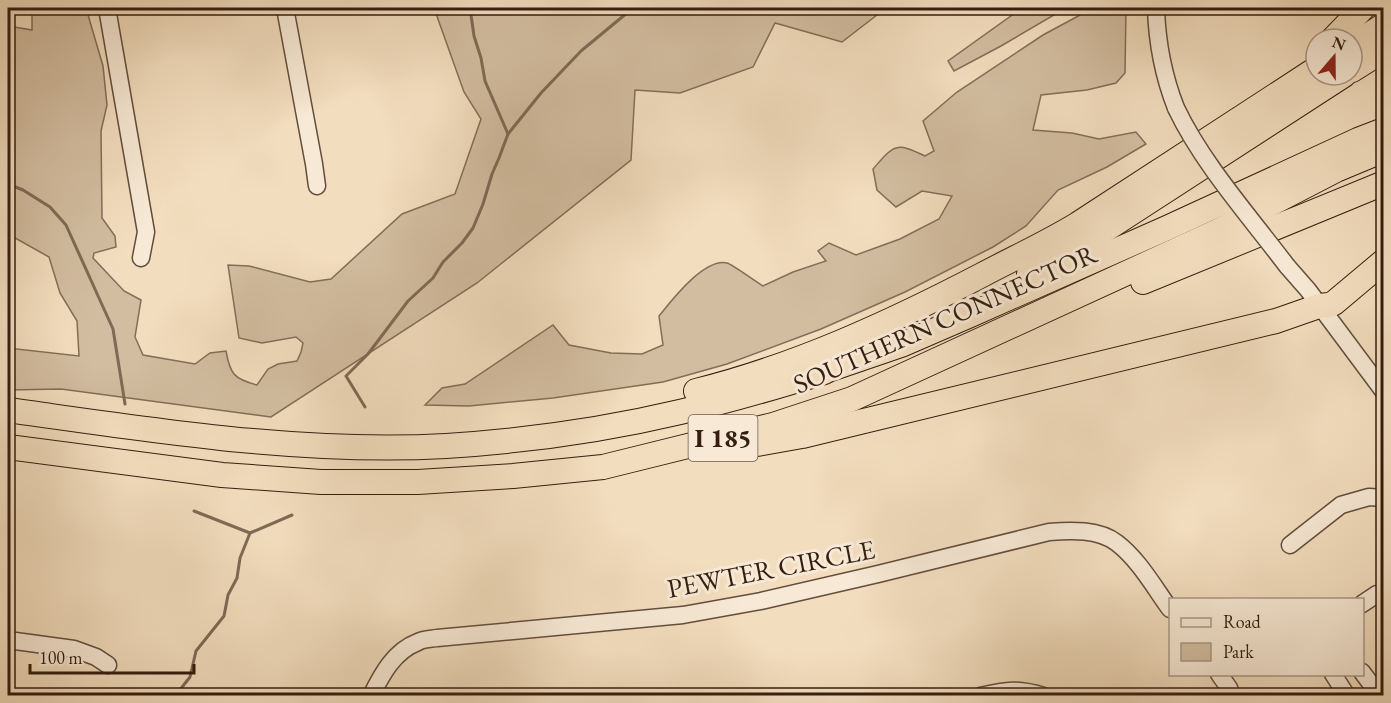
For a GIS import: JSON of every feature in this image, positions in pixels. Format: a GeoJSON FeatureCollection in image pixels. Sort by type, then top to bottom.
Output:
{"type":"FeatureCollection","features":[{"type":"Feature","properties":{"kind":"highway"},"geometry":{"type":"LineString","coordinates":[[1345,27],[1364,8]]}},
{"type":"Feature","properties":{"kind":"highway"},"geometry":{"type":"LineString","coordinates":[[1364,38],[1383,25]]}},
{"type":"Feature","properties":{"kind":"highway"},"geometry":{"type":"LineString","coordinates":[[1364,62],[1383,50]]}},
{"type":"Feature","properties":{"kind":"highway"},"geometry":{"type":"LineString","coordinates":[[1013,259],[1304,63]]}},
{"type":"Feature","properties":{"kind":"highway"},"geometry":{"type":"LineString","coordinates":[[201,436],[338,438],[435,435],[530,425],[666,399],[800,359],[897,318],[1047,243],[1304,77]]}},
{"type":"Feature","properties":{"kind":"highway"},"geometry":{"type":"LineString","coordinates":[[842,365],[991,294],[1074,249],[1325,87]]}},
{"type":"Feature","properties":{"kind":"highway","name":"SOUTHERN CONNECTOR"},"geometry":{"type":"LineString","coordinates":[[8,410],[201,436],[278,444],[363,447],[446,446],[526,438],[603,427],[679,412],[824,372],[900,345],[1383,130]]}},
{"type":"Feature","properties":{"kind":"highway","name":"SOUTHERN CONNECTOR"},"geometry":{"type":"LineString","coordinates":[[8,447],[222,475],[321,482],[418,482],[603,467],[773,425],[852,399],[1218,231],[1336,170],[1383,150]]}},
{"type":"Feature","properties":{"kind":"highway"},"geometry":{"type":"LineString","coordinates":[[1012,326],[1107,297],[1383,183]]}},
{"type":"Feature","properties":{"kind":"highway"},"geometry":{"type":"LineString","coordinates":[[603,467],[662,461],[802,436],[1276,321],[1334,303],[1383,261]]}},
{"type":"Feature","properties":{"kind":"street"},"geometry":{"type":"LineString","coordinates":[[107,8],[146,232],[141,258]]}},
{"type":"Feature","properties":{"kind":"street"},"geometry":{"type":"LineString","coordinates":[[285,8],[314,164],[316,186]]}},
{"type":"Feature","properties":{"kind":"street"},"geometry":{"type":"LineString","coordinates":[[1156,8],[1162,66],[1185,127],[1383,392]]}},
{"type":"Feature","properties":{"kind":"street"},"geometry":{"type":"LineString","coordinates":[[1290,545],[1341,505],[1369,497],[1383,498]]}},
{"type":"Feature","properties":{"kind":"street","name":"PEWTER CIRCLE"},"geometry":{"type":"LineString","coordinates":[[371,696],[382,674],[398,653],[418,641],[683,615],[761,601],[1049,532],[1068,530],[1096,534],[1116,542],[1134,559],[1169,608]]}},
{"type":"Feature","properties":{"kind":"street"},"geometry":{"type":"LineString","coordinates":[[1364,603],[1377,594]]}},
{"type":"Feature","properties":{"kind":"street"},"geometry":{"type":"LineString","coordinates":[[8,640],[74,649],[96,657],[108,665]]}},
{"type":"Feature","properties":{"kind":"street"},"geometry":{"type":"LineString","coordinates":[[1364,675],[1380,696]]}},
{"type":"Feature","properties":{"kind":"street"},"geometry":{"type":"LineString","coordinates":[[1220,676],[1232,696]]}},
{"type":"Feature","properties":{"kind":"street"},"geometry":{"type":"LineString","coordinates":[[1334,676],[1347,696]]}},
{"type":"Feature","properties":{"kind":"street"},"geometry":{"type":"LineString","coordinates":[[980,696],[1006,690],[1025,690],[1044,696]]}},
{"type":"Feature","properties":{"kind":"green space"},"geometry":{"type":"Polygon","coordinates":[[[32,8],[86,8],[103,66],[107,105],[101,131],[102,218],[115,236],[116,247],[94,253],[93,258],[124,291],[141,300],[135,337],[143,355],[195,364],[210,353],[226,351],[234,374],[238,378],[257,385],[268,369],[278,364],[297,361],[303,343],[296,337],[262,343],[239,338],[228,265],[249,266],[310,282],[331,279],[402,214],[455,194],[481,119],[464,92],[434,8],[886,8],[842,42],[775,23],[753,67],[680,93],[635,90],[631,160],[477,283],[271,417],[61,389],[8,390],[8,348],[79,356],[77,321],[60,293],[49,257],[8,234],[8,26],[32,30],[32,8]]]}},
{"type":"Feature","properties":{"kind":"green space"},"geometry":{"type":"Polygon","coordinates":[[[1022,8],[1066,8],[954,71],[948,61],[1022,8]]]}},
{"type":"Feature","properties":{"kind":"green space"},"geometry":{"type":"Polygon","coordinates":[[[1093,8],[1126,8],[1125,73],[1116,83],[1087,90],[1041,95],[1033,130],[1072,133],[1099,139],[1136,132],[1146,144],[1107,167],[1058,190],[1026,226],[993,247],[905,292],[821,329],[727,364],[663,382],[553,398],[469,406],[425,405],[442,388],[465,384],[553,325],[569,345],[611,353],[642,354],[663,345],[659,316],[699,273],[718,263],[730,264],[763,286],[793,272],[826,261],[818,251],[829,243],[856,255],[900,239],[939,219],[952,196],[922,191],[896,207],[877,190],[873,169],[886,154],[896,148],[901,147],[925,156],[934,151],[923,121],[957,92],[1043,35],[1093,8]]]}},
{"type":"Feature","properties":{"kind":"waterway"},"geometry":{"type":"LineString","coordinates":[[470,8],[485,81],[508,134]]}},
{"type":"Feature","properties":{"kind":"waterway"},"geometry":{"type":"LineString","coordinates":[[365,407],[346,376],[368,354],[408,301],[433,278],[443,262],[473,228],[508,134],[541,93],[581,51],[633,8]]}},
{"type":"Feature","properties":{"kind":"waterway"},"geometry":{"type":"LineString","coordinates":[[8,184],[23,190],[50,207],[66,225],[113,329],[125,404]]}},
{"type":"Feature","properties":{"kind":"waterway"},"geometry":{"type":"LineString","coordinates":[[194,511],[250,533]]}},
{"type":"Feature","properties":{"kind":"waterway"},"geometry":{"type":"LineString","coordinates":[[175,696],[190,677],[196,651],[224,616],[228,595],[237,578],[240,558],[250,533],[292,515]]}}]}
